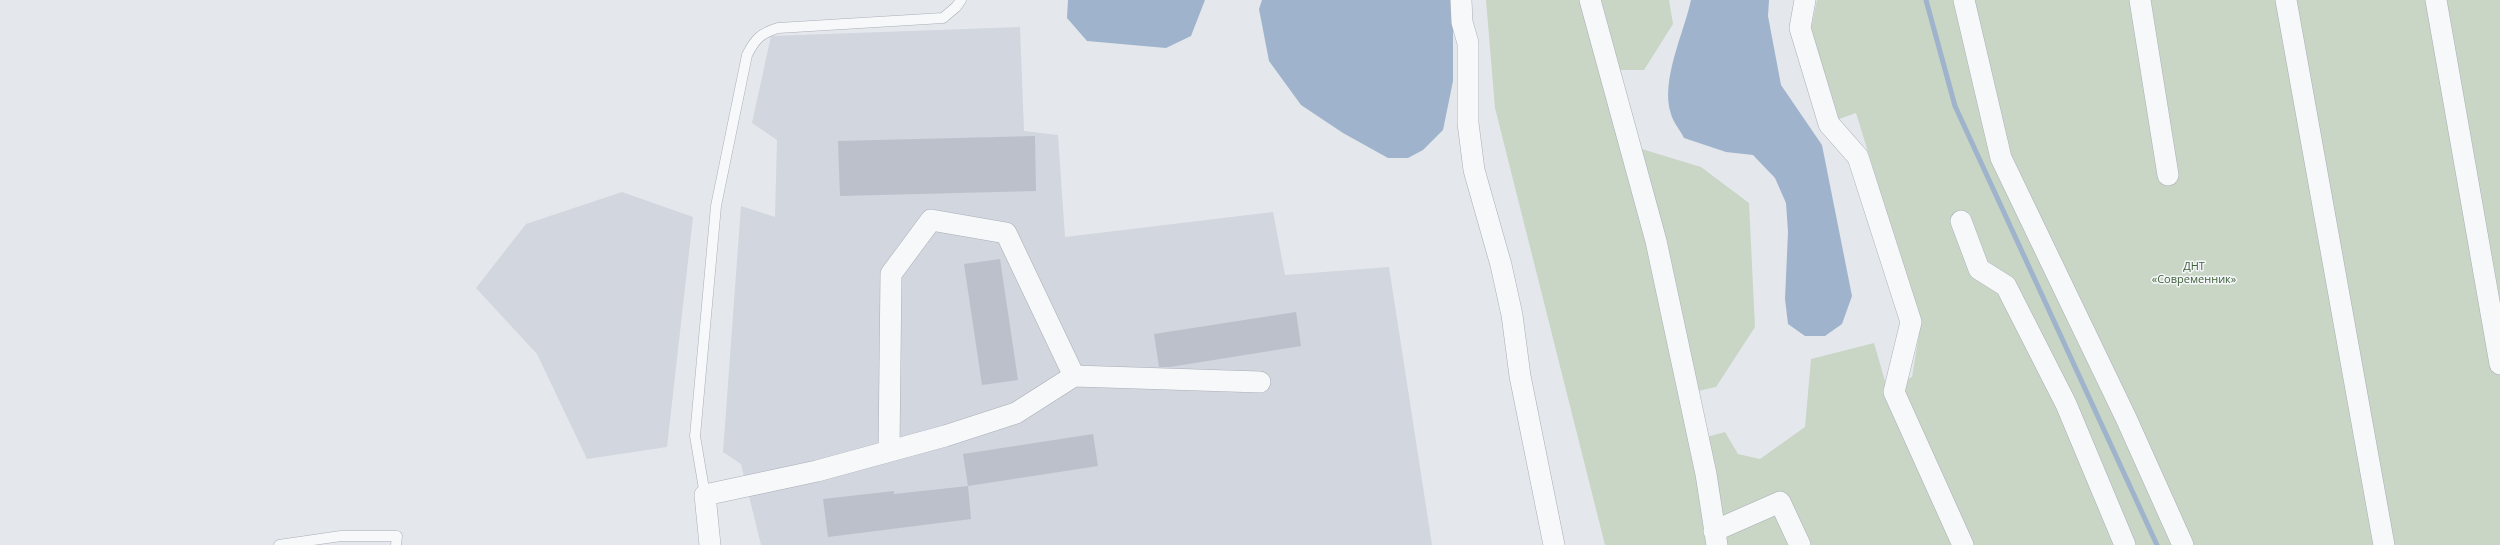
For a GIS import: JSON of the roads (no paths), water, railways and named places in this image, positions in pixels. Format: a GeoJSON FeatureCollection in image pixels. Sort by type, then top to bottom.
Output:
{"type":"FeatureCollection","features":[{"type":"Feature","properties":{"kind":"street"},"geometry":{"type":"LineString","coordinates":[[1461,0],[1462,22],[1468,43],[1468,123],[1474,170],[1501,265],[1512,315],[1520,376],[1554,545]]}},
{"type":"Feature","properties":{"kind":"street"},"geometry":{"type":"LineString","coordinates":[[1590,0],[1656,241],[1706,474],[1716,538],[1780,502],[1800,545]]}},
{"type":"Feature","properties":{"kind":"street"},"geometry":{"type":"LineString","coordinates":[[1805,0],[1800,28],[1829,124],[1858,157],[1911,322],[1894,392],[1963,545]]}},
{"type":"Feature","properties":{"kind":"street"},"geometry":{"type":"LineString","coordinates":[[1964,0],[2001,158],[2126,418],[2183,545]]}},
{"type":"Feature","properties":{"kind":"street"},"geometry":{"type":"LineString","coordinates":[[2140,0],[2168,175]]}},
{"type":"Feature","properties":{"kind":"street"},"geometry":{"type":"LineString","coordinates":[[2286,0],[2384,545]]}},
{"type":"Feature","properties":{"kind":"street"},"geometry":{"type":"LineString","coordinates":[[2436,0],[2500,364]]}},
{"type":"Feature","properties":{"kind":"street"},"geometry":{"type":"LineString","coordinates":[[889,451],[891,274],[931,220],[1006,233],[1074,376]]}},
{"type":"Feature","properties":{"kind":"street"},"geometry":{"type":"LineString","coordinates":[[1961,221],[1979,269],[2006,286],[2066,404],[2124,545]]}},
{"type":"Feature","properties":{"kind":"street"},"geometry":{"type":"LineString","coordinates":[[710,545],[705,494],[817,471],[1016,413],[1074,376],[1260,382]]}},
{"type":"Feature","properties":{"kind":"lane"},"geometry":{"type":"LineString","coordinates":[[705,494],[695,436],[716,206],[747,55],[755,39],[765,32],[778,28],[943,18],[956,7],[961,0]]}},
{"type":"Feature","properties":{"kind":"lane"},"geometry":{"type":"LineString","coordinates":[[278,545],[341,536],[397,536],[396,545]]}},
{"type":"Feature","properties":{"kind":"water"},"geometry":{"type":"Polygon","coordinates":[[[1068,0],[1205,0],[1191,36],[1166,48],[1087,41],[1067,18],[1068,0]]]}},
{"type":"Feature","properties":{"kind":"water"},"geometry":{"type":"Polygon","coordinates":[[[1262,0],[1453,0],[1453,81],[1443,130],[1423,150],[1408,158],[1388,158],[1343,133],[1301,105],[1269,61],[1259,9],[1262,0]]]}},
{"type":"Feature","properties":{"kind":"water"},"geometry":{"type":"Polygon","coordinates":[[[1691,0],[1769,0],[1768,16],[1781,85],[1822,145],[1852,296],[1842,324],[1825,336],[1805,336],[1788,324],[1785,299],[1788,232],[1786,203],[1775,178],[1753,155],[1726,152],[1684,138],[1672,117],[1668,101],[1668,87],[1674,57],[1691,0]]]}},
{"type":"Feature","properties":{"kind":"waterway"},"geometry":{"type":"LineString","coordinates":[[1926,0],[1955,106],[2157,545]]}},
{"type":"Feature","properties":{"kind":"park label","name":"ДНТ «Современник»"},"geometry":{"type":"Point","coordinates":[2194,273]}}]}
